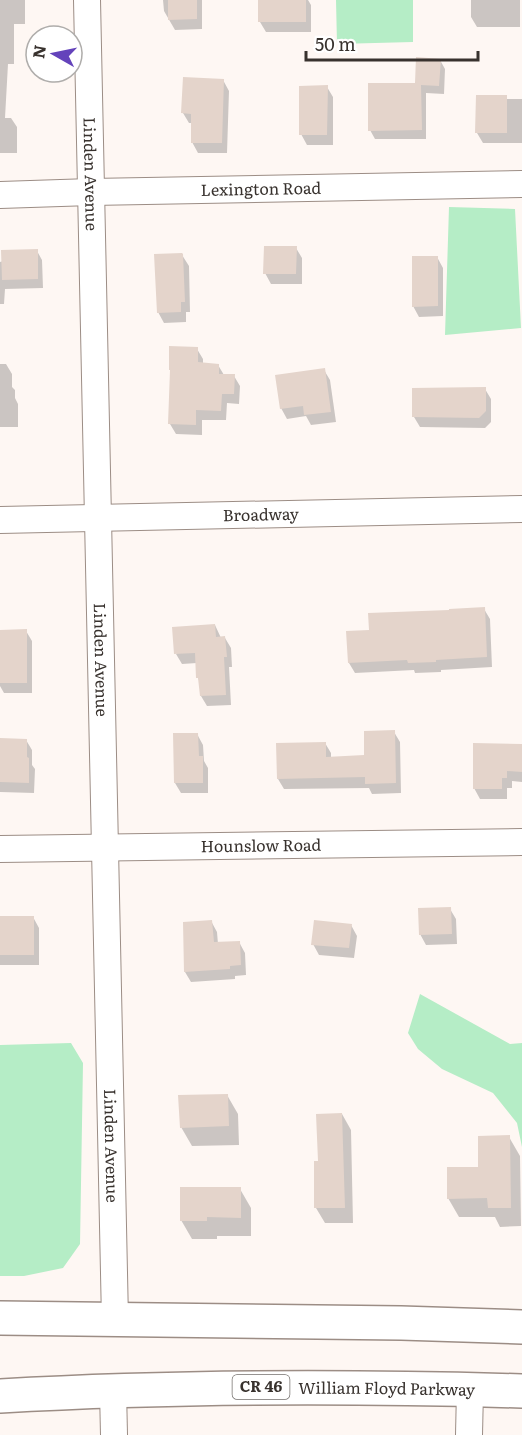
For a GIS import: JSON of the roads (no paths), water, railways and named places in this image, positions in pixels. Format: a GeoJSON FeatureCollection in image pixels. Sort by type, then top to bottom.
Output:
{"type":"FeatureCollection","features":[{"type":"Feature","properties":{"kind":"highway"},"geometry":{"type":"LineString","coordinates":[[0,1318],[400,1323],[522,1327]]}},
{"type":"Feature","properties":{"kind":"highway","name":"William Floyd Parkway"},"geometry":{"type":"LineString","coordinates":[[0,1396],[113,1390],[278,1387],[522,1391]]}},
{"type":"Feature","properties":{"kind":"street","name":"Linden Avenue"},"geometry":{"type":"LineString","coordinates":[[87,0],[115,1320]]}},
{"type":"Feature","properties":{"kind":"street","name":"Lexington Road"},"geometry":{"type":"LineString","coordinates":[[0,195],[522,184]]}},
{"type":"Feature","properties":{"kind":"street","name":"Broadway"},"geometry":{"type":"LineString","coordinates":[[0,520],[522,508]]}},
{"type":"Feature","properties":{"kind":"street","name":"Hounslow Road"},"geometry":{"type":"LineString","coordinates":[[0,849],[522,842]]}},
{"type":"Feature","properties":{"kind":"street"},"geometry":{"type":"LineString","coordinates":[[113,1390],[114,1435]]}},
{"type":"Feature","properties":{"kind":"street"},"geometry":{"type":"LineString","coordinates":[[469,1435],[470,1390]]}}]}
